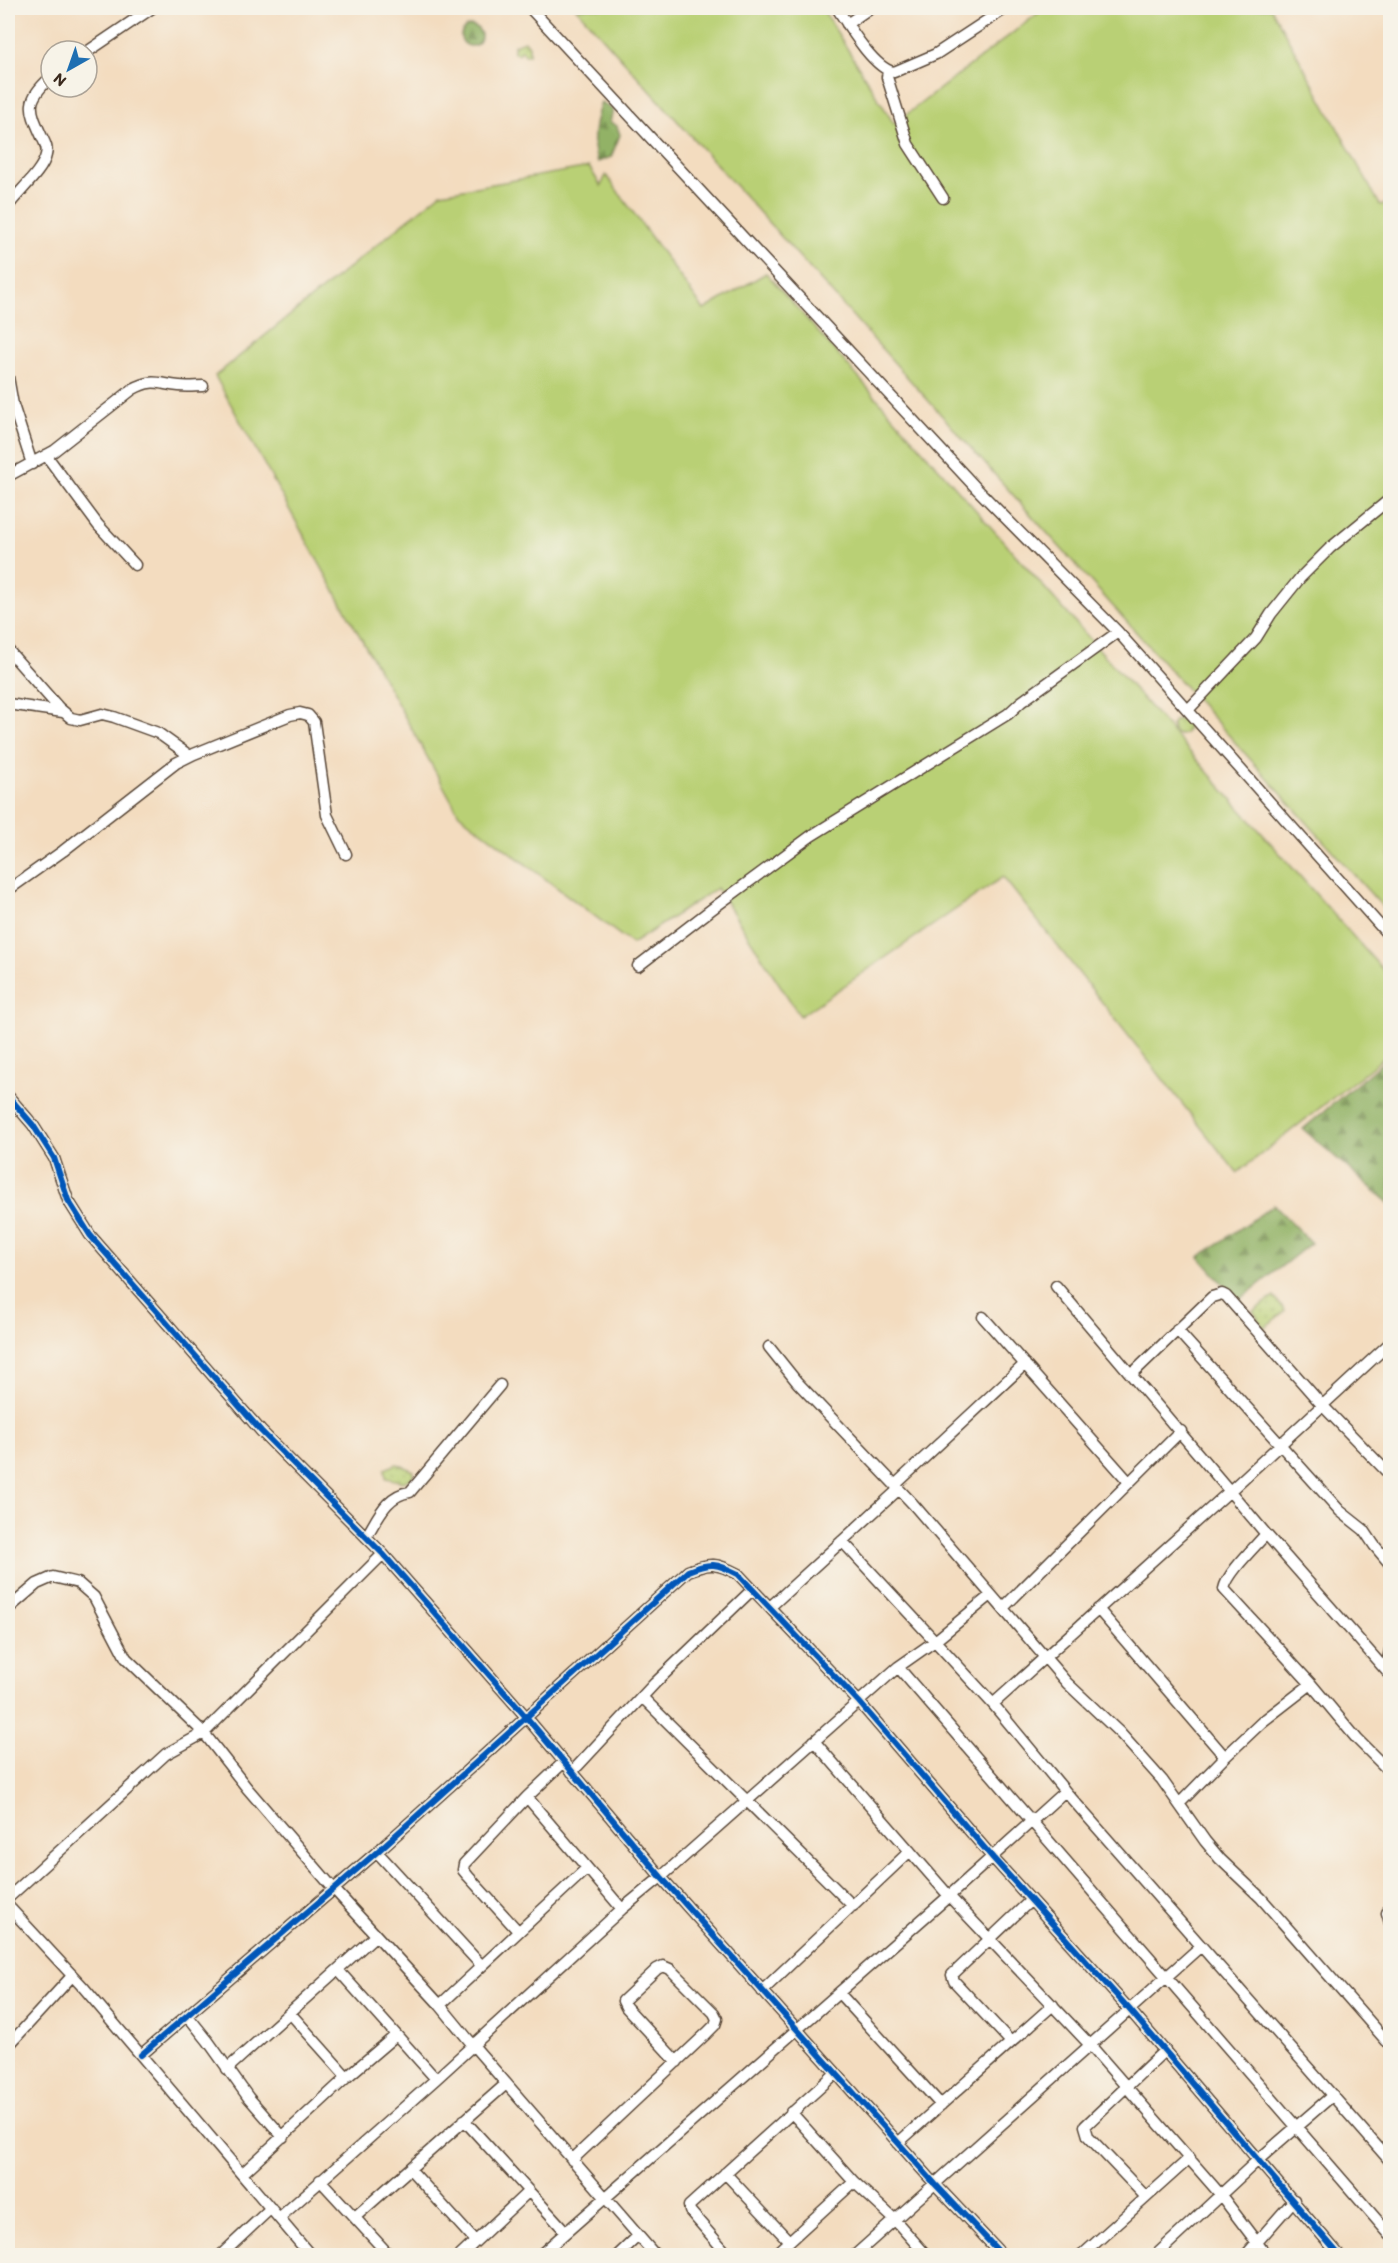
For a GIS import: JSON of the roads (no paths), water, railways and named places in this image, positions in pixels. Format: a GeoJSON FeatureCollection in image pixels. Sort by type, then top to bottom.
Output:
{"type":"FeatureCollection","features":[{"type":"Feature","properties":{"kind":"street"},"geometry":{"type":"LineString","coordinates":[[99,44],[152,8]]}},
{"type":"Feature","properties":{"kind":"street"},"geometry":{"type":"LineString","coordinates":[[530,8],[978,490],[1118,632],[1390,937]]}},
{"type":"Feature","properties":{"kind":"street"},"geometry":{"type":"LineString","coordinates":[[837,8],[875,60],[888,71],[900,71],[936,54],[1006,8]]}},
{"type":"Feature","properties":{"kind":"street"},"geometry":{"type":"LineString","coordinates":[[847,24],[870,8]]}},
{"type":"Feature","properties":{"kind":"street"},"geometry":{"type":"LineString","coordinates":[[888,71],[887,78],[908,144],[943,198]]}},
{"type":"Feature","properties":{"kind":"street"},"geometry":{"type":"LineString","coordinates":[[8,206],[21,188],[31,181],[46,158],[45,142],[31,112],[32,102],[39,88]]}},
{"type":"Feature","properties":{"kind":"street"},"geometry":{"type":"LineString","coordinates":[[8,377],[13,405],[32,464]]}},
{"type":"Feature","properties":{"kind":"street"},"geometry":{"type":"LineString","coordinates":[[8,476],[46,455],[133,388],[153,381],[179,386],[203,386]]}},
{"type":"Feature","properties":{"kind":"street"},"geometry":{"type":"LineString","coordinates":[[46,455],[98,525],[135,565]]}},
{"type":"Feature","properties":{"kind":"street"},"geometry":{"type":"LineString","coordinates":[[1188,710],[1256,638],[1271,614],[1300,578],[1330,548],[1390,499]]}},
{"type":"Feature","properties":{"kind":"street"},"geometry":{"type":"LineString","coordinates":[[638,966],[811,836],[1008,714],[1021,702],[1118,632]]}},
{"type":"Feature","properties":{"kind":"street"},"geometry":{"type":"LineString","coordinates":[[8,650],[71,718],[80,720],[102,714],[158,733],[190,756]]}},
{"type":"Feature","properties":{"kind":"street"},"geometry":{"type":"LineString","coordinates":[[8,704],[63,712]]}},
{"type":"Feature","properties":{"kind":"street"},"geometry":{"type":"LineString","coordinates":[[8,890],[63,851],[164,771],[190,756],[300,713],[308,715],[314,723],[327,815],[346,854]]}},
{"type":"Feature","properties":{"kind":"street"},"geometry":{"type":"LineString","coordinates":[[8,1096],[33,1125],[54,1158],[68,1200],[90,1235],[261,1431],[383,1554],[527,1718],[661,1877],[898,2143],[1003,2256]]}},
{"type":"Feature","properties":{"kind":"street"},"geometry":{"type":"LineString","coordinates":[[1056,1286],[1266,1534],[1388,1673]]}},
{"type":"Feature","properties":{"kind":"street"},"geometry":{"type":"LineString","coordinates":[[1132,1374],[1212,1298],[1217,1294],[1226,1296],[1322,1405],[1390,1475]]}},
{"type":"Feature","properties":{"kind":"street"},"geometry":{"type":"LineString","coordinates":[[983,1317],[1129,1482]]}},
{"type":"Feature","properties":{"kind":"street"},"geometry":{"type":"LineString","coordinates":[[1177,1330],[1340,1511],[1364,1530],[1390,1564]]}},
{"type":"Feature","properties":{"kind":"street"},"geometry":{"type":"LineString","coordinates":[[993,1704],[1390,1343]]}},
{"type":"Feature","properties":{"kind":"street"},"geometry":{"type":"LineString","coordinates":[[769,1347],[797,1382],[897,1487],[1067,1683],[1120,1733],[1162,1780],[1204,1841],[1261,1898],[1390,2045]]}},
{"type":"Feature","properties":{"kind":"street"},"geometry":{"type":"LineString","coordinates":[[770,1607],[842,1541],[1025,1364]]}},
{"type":"Feature","properties":{"kind":"street"},"geometry":{"type":"LineString","coordinates":[[366,1537],[389,1501],[397,1494],[410,1492],[500,1385]]}},
{"type":"Feature","properties":{"kind":"street"},"geometry":{"type":"LineString","coordinates":[[1003,1608],[1180,1431]]}},
{"type":"Feature","properties":{"kind":"street"},"geometry":{"type":"LineString","coordinates":[[1266,1534],[1225,1583],[1224,1589],[1390,1772]]}},
{"type":"Feature","properties":{"kind":"street"},"geometry":{"type":"LineString","coordinates":[[842,1541],[993,1704],[1065,1791],[1390,2161]]}},
{"type":"Feature","properties":{"kind":"street"},"geometry":{"type":"LineString","coordinates":[[8,1898],[166,1754],[204,1732],[383,1554]]}},
{"type":"Feature","properties":{"kind":"street"},"geometry":{"type":"LineString","coordinates":[[141,2055],[377,1852],[688,1571],[705,1564],[722,1565],[738,1574],[859,1702],[993,1858],[1165,2050],[1340,2256]]}},
{"type":"Feature","properties":{"kind":"street"},"geometry":{"type":"LineString","coordinates":[[8,1609],[37,1584],[53,1577],[78,1583],[94,1597],[126,1658],[204,1732],[333,1888],[440,2005],[656,2256]]}},
{"type":"Feature","properties":{"kind":"street"},"geometry":{"type":"LineString","coordinates":[[572,1772],[642,1697],[753,1589]]}},
{"type":"Feature","properties":{"kind":"street"},"geometry":{"type":"LineString","coordinates":[[279,2218],[436,2079],[621,1909],[661,1877],[898,1667],[935,1641],[991,1595]]}},
{"type":"Feature","properties":{"kind":"street"},"geometry":{"type":"LineString","coordinates":[[1098,1609],[1225,1757]]}},
{"type":"Feature","properties":{"kind":"street"},"geometry":{"type":"LineString","coordinates":[[1388,1673],[1390,1650]]}},
{"type":"Feature","properties":{"kind":"street"},"geometry":{"type":"LineString","coordinates":[[898,1667],[1298,2126],[1390,2235]]}},
{"type":"Feature","properties":{"kind":"street"},"geometry":{"type":"LineString","coordinates":[[1179,1804],[1262,1722],[1311,1684]]}},
{"type":"Feature","properties":{"kind":"street"},"geometry":{"type":"LineString","coordinates":[[642,1697],[853,1905]]}},
{"type":"Feature","properties":{"kind":"street"},"geometry":{"type":"LineString","coordinates":[[814,1742],[949,1896],[1090,2045],[1190,2158],[1266,2256]]}},
{"type":"Feature","properties":{"kind":"street"},"geometry":{"type":"LineString","coordinates":[[518,1931],[463,1870],[469,1858],[564,1762]]}},
{"type":"Feature","properties":{"kind":"street"},"geometry":{"type":"LineString","coordinates":[[539,2256],[993,1858],[1065,1791]]}},
{"type":"Feature","properties":{"kind":"street"},"geometry":{"type":"LineString","coordinates":[[527,1797],[621,1909]]}},
{"type":"Feature","properties":{"kind":"street"},"geometry":{"type":"LineString","coordinates":[[762,1990],[910,1851]]}},
{"type":"Feature","properties":{"kind":"street"},"geometry":{"type":"LineString","coordinates":[[377,1852],[481,1965]]}},
{"type":"Feature","properties":{"kind":"street"},"geometry":{"type":"LineString","coordinates":[[440,2005],[586,1869]]}},
{"type":"Feature","properties":{"kind":"street"},"geometry":{"type":"LineString","coordinates":[[1011,2042],[952,1978],[955,1971],[1031,1900]]}},
{"type":"Feature","properties":{"kind":"street"},"geometry":{"type":"LineString","coordinates":[[8,1906],[84,1988],[311,2256]]}},
{"type":"Feature","properties":{"kind":"street"},"geometry":{"type":"LineString","coordinates":[[1390,1906],[1387,1913],[1390,1923]]}},
{"type":"Feature","properties":{"kind":"street"},"geometry":{"type":"LineString","coordinates":[[226,2069],[376,1935]]}},
{"type":"Feature","properties":{"kind":"street"},"geometry":{"type":"LineString","coordinates":[[854,2256],[1201,1946]]}},
{"type":"Feature","properties":{"kind":"street"},"geometry":{"type":"LineString","coordinates":[[572,2160],[677,2062],[715,2025],[717,2019],[714,2013],[670,1969],[663,1966],[623,2001],[677,2062]]}},
{"type":"Feature","properties":{"kind":"street"},"geometry":{"type":"LineString","coordinates":[[338,1970],[436,2079]]}},
{"type":"Feature","properties":{"kind":"street"},"geometry":{"type":"LineString","coordinates":[[8,2046],[72,1976]]}},
{"type":"Feature","properties":{"kind":"street"},"geometry":{"type":"LineString","coordinates":[[839,1993],[941,2105]]}},
{"type":"Feature","properties":{"kind":"street"},"geometry":{"type":"LineString","coordinates":[[898,2143],[1053,2005]]}},
{"type":"Feature","properties":{"kind":"street"},"geometry":{"type":"LineString","coordinates":[[290,2013],[347,2078]]}},
{"type":"Feature","properties":{"kind":"street"},"geometry":{"type":"LineString","coordinates":[[187,2015],[208,2041],[226,2069],[283,2137]]}},
{"type":"Feature","properties":{"kind":"street"},"geometry":{"type":"LineString","coordinates":[[242,2174],[395,2036]]}},
{"type":"Feature","properties":{"kind":"street"},"geometry":{"type":"LineString","coordinates":[[1146,2197],[1084,2130],[1087,2122],[1165,2050]]}},
{"type":"Feature","properties":{"kind":"street"},"geometry":{"type":"LineString","coordinates":[[729,2256],[689,2208],[725,2172],[836,2073]]}},
{"type":"Feature","properties":{"kind":"street"},"geometry":{"type":"LineString","coordinates":[[356,2217],[506,2084]]}},
{"type":"Feature","properties":{"kind":"street"},"geometry":{"type":"LineString","coordinates":[[1155,2256],[1220,2194],[1333,2095]]}},
{"type":"Feature","properties":{"kind":"street"},"geometry":{"type":"LineString","coordinates":[[791,2112],[854,2182],[894,2219],[927,2256]]}},
{"type":"Feature","properties":{"kind":"street"},"geometry":{"type":"LineString","coordinates":[[464,2121],[566,2232]]}},
{"type":"Feature","properties":{"kind":"street"},"geometry":{"type":"LineString","coordinates":[[1081,2256],[1190,2158]]}},
{"type":"Feature","properties":{"kind":"street"},"geometry":{"type":"LineString","coordinates":[[410,2169],[475,2241]]}},
{"type":"Feature","properties":{"kind":"street"},"geometry":{"type":"LineString","coordinates":[[725,2172],[789,2241]]}},
{"type":"Feature","properties":{"kind":"street"},"geometry":{"type":"LineString","coordinates":[[320,2180],[390,2256]]}},
{"type":"Feature","properties":{"kind":"street"},"geometry":{"type":"LineString","coordinates":[[773,2256],[854,2182]]}},
{"type":"Feature","properties":{"kind":"street"},"geometry":{"type":"LineString","coordinates":[[459,2256],[529,2191]]}},
{"type":"Feature","properties":{"kind":"street"},"geometry":{"type":"LineString","coordinates":[[1245,2256],[1294,2200]]}},
{"type":"Feature","properties":{"kind":"street"},"geometry":{"type":"LineString","coordinates":[[224,2254],[271,2208]]}},
{"type":"Feature","properties":{"kind":"street"},"geometry":{"type":"LineString","coordinates":[[617,2256],[638,2236]]}}]}
